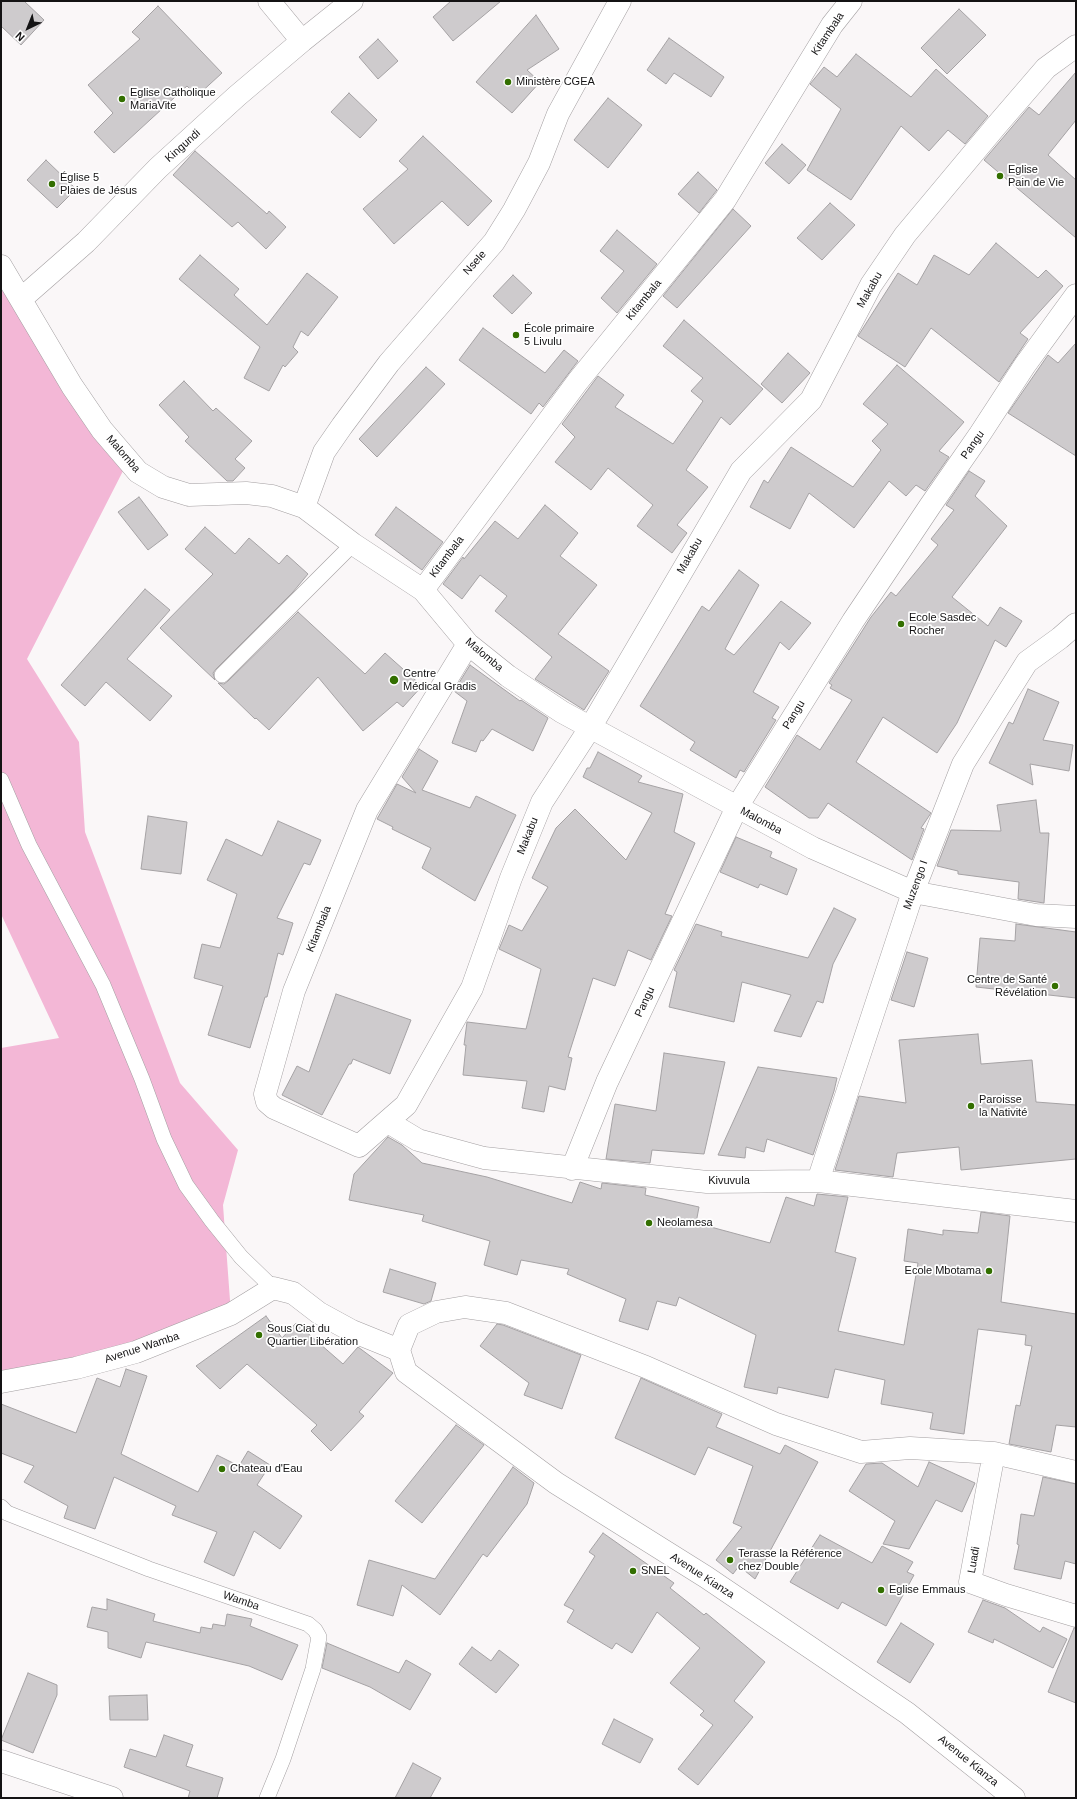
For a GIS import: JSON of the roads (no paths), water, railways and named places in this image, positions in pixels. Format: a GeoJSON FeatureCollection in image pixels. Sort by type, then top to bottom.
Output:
{"type":"FeatureCollection","features":[{"type":"Feature","properties":{"kind":"street"},"geometry":{"type":"LineString","coordinates":[[269,1],[302,41]]}},
{"type":"Feature","properties":{"kind":"street","name":"Kingundi"},"geometry":{"type":"LineString","coordinates":[[21,299],[86,242],[158,168],[237,96],[352,1]]}},
{"type":"Feature","properties":{"kind":"street","name":"Nsele"},"geometry":{"type":"LineString","coordinates":[[304,507],[324,452],[342,426],[390,363],[494,242],[539,163],[558,114],[620,1]]}},
{"type":"Feature","properties":{"kind":"street","name":"Kitambala"},"geometry":{"type":"LineString","coordinates":[[423,590],[578,381],[725,200],[832,25],[852,1]]}},
{"type":"Feature","properties":{"kind":"street","name":"Makabu"},"geometry":{"type":"LineString","coordinates":[[388,1122],[406,1105],[472,988],[511,878],[542,802],[590,728],[741,471],[811,400],[870,285],[905,235],[1046,68],[1076,46]]}},
{"type":"Feature","properties":{"kind":"street","name":"Malomba"},"geometry":{"type":"LineString","coordinates":[[1,266],[77,392],[102,430],[138,472],[163,487],[188,495],[246,493],[272,496],[304,507],[353,544],[423,590],[468,644],[508,676],[562,712],[590,728],[736,808],[813,848],[913,892],[1036,915],[1076,917]]}},
{"type":"Feature","properties":{"kind":"street","name":"Pangu"},"geometry":{"type":"LineString","coordinates":[[572,1169],[606,1082],[736,808],[853,621],[980,434],[1025,364],[1076,295]]}},
{"type":"Feature","properties":{"kind":"street","name":"Muzengo I"},"geometry":{"type":"LineString","coordinates":[[818,1181],[913,892],[963,764],[1027,662],[1060,638],[1076,624]]}},
{"type":"Feature","properties":{"kind":"street","name":"Kitambala"},"geometry":{"type":"LineString","coordinates":[[388,1122],[359,1146],[274,1108],[267,1102],[265,1094],[294,992],[367,810],[468,644]]}},
{"type":"Feature","properties":{"kind":"street","name":"Kivuvula"},"geometry":{"type":"LineString","coordinates":[[388,1122],[418,1140],[484,1158],[572,1169],[707,1182],[818,1181],[1076,1211]]}},
{"type":"Feature","properties":{"kind":"street"},"geometry":{"type":"LineString","coordinates":[[273,1288],[293,1293],[319,1313],[352,1331],[400,1350],[409,1325],[436,1312],[465,1307],[506,1313],[646,1367],[776,1424],[861,1452],[910,1448],[994,1452],[1076,1472]]}},
{"type":"Feature","properties":{"kind":"street","name":"Avenue Wamba"},"geometry":{"type":"LineString","coordinates":[[1,1382],[76,1368],[136,1352],[232,1314],[273,1288]]}},
{"type":"Feature","properties":{"kind":"street","name":"Avenue Kianza"},"geometry":{"type":"LineString","coordinates":[[400,1350],[406,1372],[556,1483],[706,1577],[907,1713],[1014,1798]]}},
{"type":"Feature","properties":{"kind":"street","name":"Luadi"},"geometry":{"type":"LineString","coordinates":[[994,1452],[970,1582],[1006,1595],[1076,1616]]}},
{"type":"Feature","properties":{"kind":"street"},"geometry":{"type":"LineString","coordinates":[[1,1761],[112,1798]]}},
{"type":"Feature","properties":{"kind":"lane"},"geometry":{"type":"LineString","coordinates":[[222,675],[353,544]]}},
{"type":"Feature","properties":{"kind":"lane"},"geometry":{"type":"LineString","coordinates":[[1,780],[29,845],[102,985],[142,1079],[164,1139],[186,1185],[212,1221],[242,1257],[273,1288]]}},
{"type":"Feature","properties":{"kind":"lane","name":"Wamba"},"geometry":{"type":"LineString","coordinates":[[1,1508],[7,1513],[149,1569],[308,1624],[316,1630],[319,1637],[312,1669],[282,1759],[267,1798]]}},
{"type":"Feature","properties":{"kind":"place","name":"Ministère CGEA"},"geometry":{"type":"Point","coordinates":[508,82]}},
{"type":"Feature","properties":{"kind":"place","name":"Eglise Catholique MariaVite"},"geometry":{"type":"Point","coordinates":[122,99]}},
{"type":"Feature","properties":{"kind":"place","name":"Eglise Pain de Vie"},"geometry":{"type":"Point","coordinates":[1000,176]}},
{"type":"Feature","properties":{"kind":"place","name":"Église 5 Plaies de Jésus"},"geometry":{"type":"Point","coordinates":[52,184]}},
{"type":"Feature","properties":{"kind":"place","name":"École primaire 5 Livulu"},"geometry":{"type":"Point","coordinates":[516,335]}},
{"type":"Feature","properties":{"kind":"place","name":"Ecole Sasdec Rocher"},"geometry":{"type":"Point","coordinates":[901,624]}},
{"type":"Feature","properties":{"kind":"place","name":"Centre Médical Gradis"},"geometry":{"type":"Point","coordinates":[394,680]}},
{"type":"Feature","properties":{"kind":"place","name":"Centre de Santé Révélation"},"geometry":{"type":"Point","coordinates":[1055,986]}},
{"type":"Feature","properties":{"kind":"place","name":"Paroisse la Nativité"},"geometry":{"type":"Point","coordinates":[971,1106]}},
{"type":"Feature","properties":{"kind":"place","name":"Neolamesa"},"geometry":{"type":"Point","coordinates":[649,1223]}},
{"type":"Feature","properties":{"kind":"place","name":"Ecole Mbotama"},"geometry":{"type":"Point","coordinates":[989,1271]}},
{"type":"Feature","properties":{"kind":"place","name":"Sous Ciat du Quartier Libération"},"geometry":{"type":"Point","coordinates":[259,1335]}},
{"type":"Feature","properties":{"kind":"place","name":"Chateau d'Eau"},"geometry":{"type":"Point","coordinates":[222,1469]}},
{"type":"Feature","properties":{"kind":"place","name":"Terasse la Référence chez Double"},"geometry":{"type":"Point","coordinates":[730,1560]}},
{"type":"Feature","properties":{"kind":"place","name":"SNEL"},"geometry":{"type":"Point","coordinates":[633,1571]}},
{"type":"Feature","properties":{"kind":"place","name":"Eglise Emmaus"},"geometry":{"type":"Point","coordinates":[881,1590]}}]}
